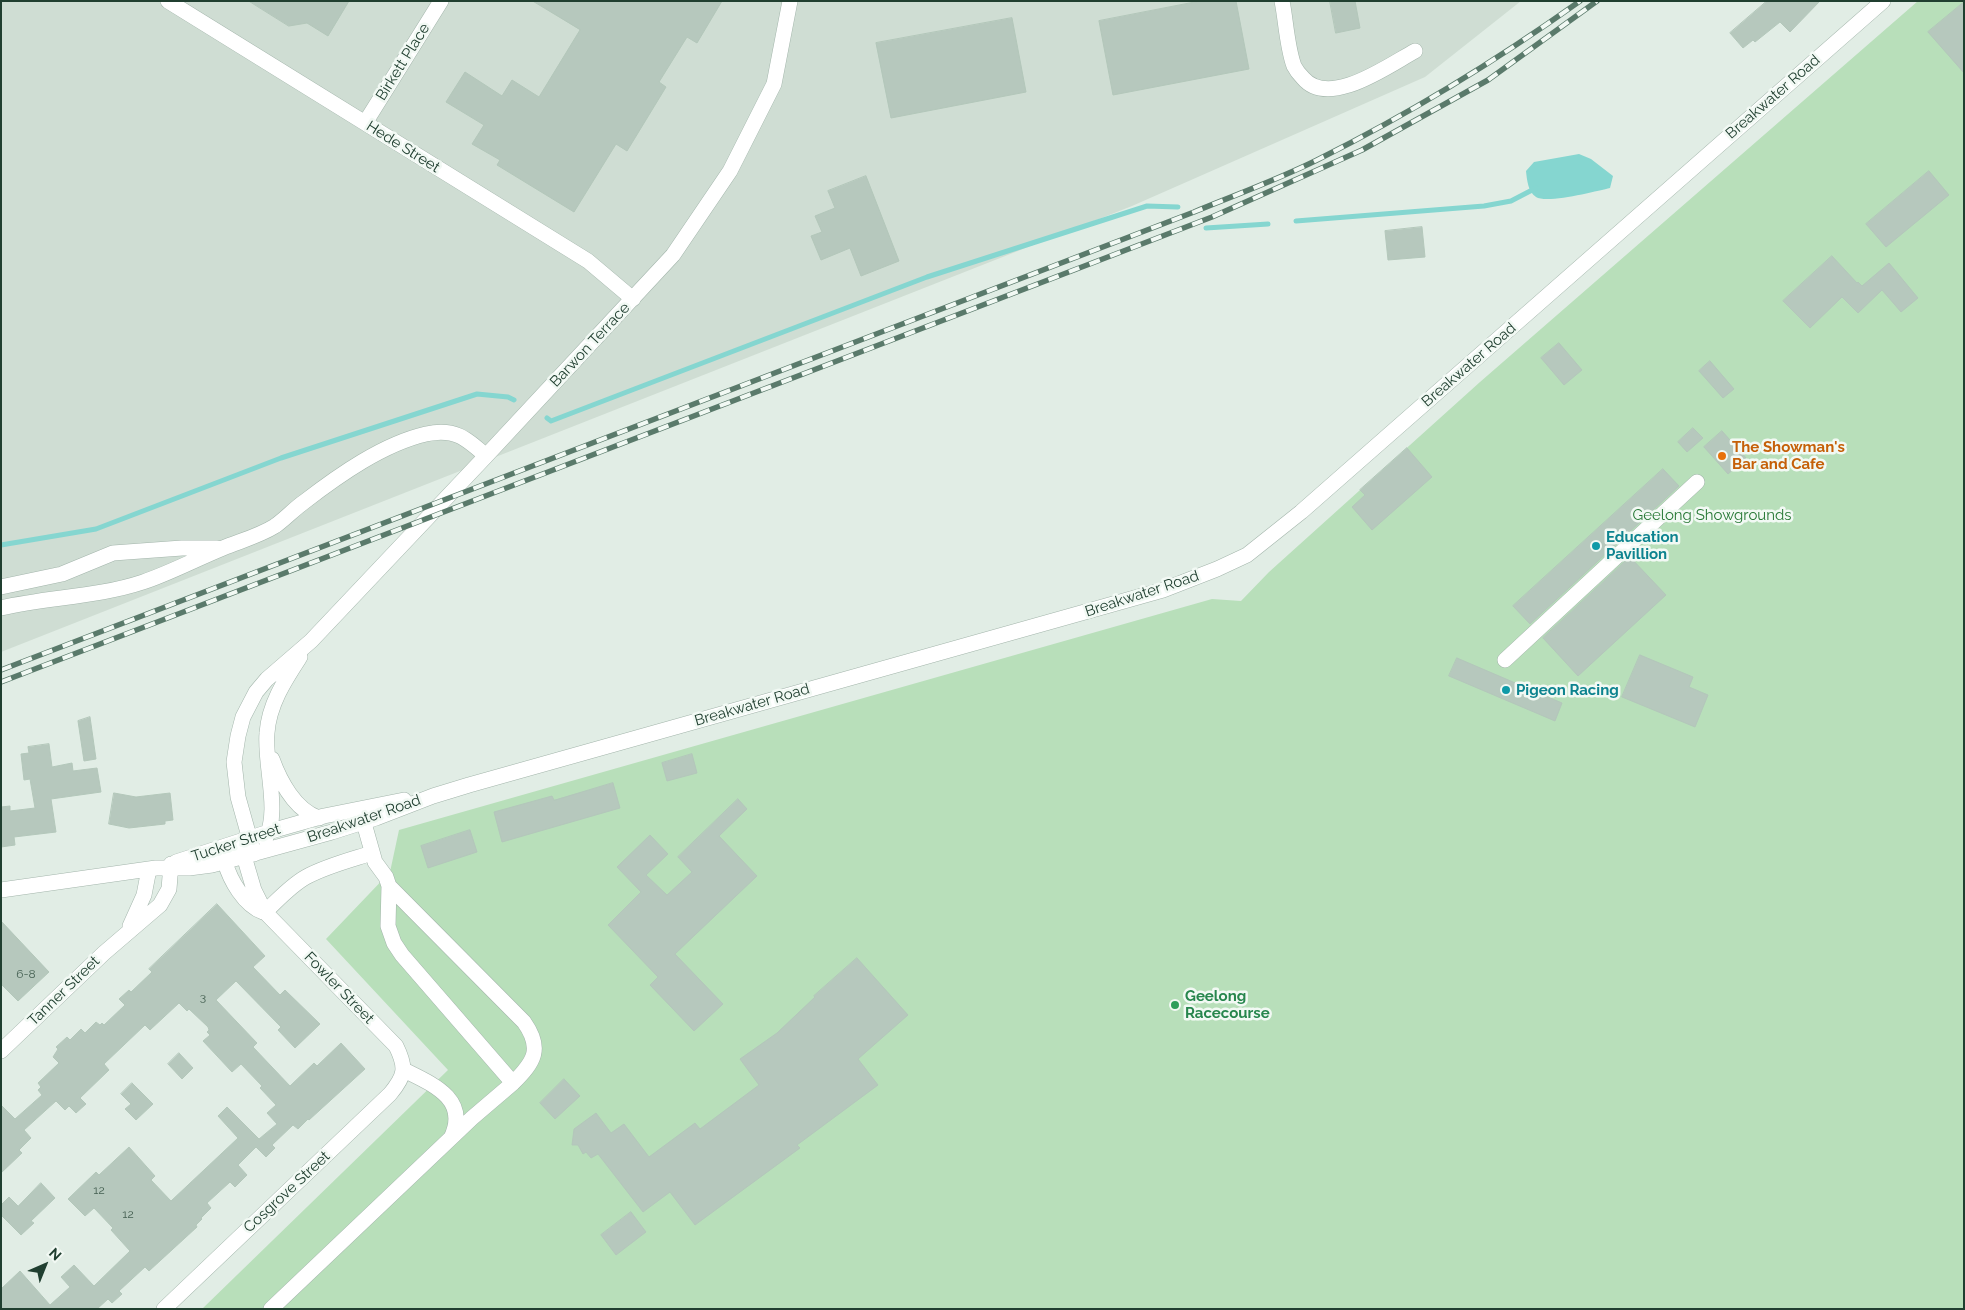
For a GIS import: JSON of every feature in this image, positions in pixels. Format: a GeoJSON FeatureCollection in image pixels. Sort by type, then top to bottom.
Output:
{"type":"FeatureCollection","features":[{"type":"Feature","properties":{"kind":"street","name":"Hede Street"},"geometry":{"type":"LineString","coordinates":[[168,1],[588,261],[633,299]]}},
{"type":"Feature","properties":{"kind":"street","name":"Birkett Place"},"geometry":{"type":"LineString","coordinates":[[365,123],[442,1]]}},
{"type":"Feature","properties":{"kind":"street","name":"Barwon Terrace"},"geometry":{"type":"LineString","coordinates":[[249,850],[234,770],[236,746],[243,717],[250,700],[262,684],[311,641],[673,255],[730,171],[774,84],[790,1]]}},
{"type":"Feature","properties":{"kind":"street"},"geometry":{"type":"LineString","coordinates":[[1282,1],[1294,68],[1306,81],[1314,86],[1326,89],[1340,89],[1356,83],[1415,50]]}},
{"type":"Feature","properties":{"kind":"street","name":"Breakwater Road"},"geometry":{"type":"LineString","coordinates":[[433,796],[1163,590],[1218,569],[1247,555],[1301,512],[1883,1]]}},
{"type":"Feature","properties":{"kind":"street"},"geometry":{"type":"LineString","coordinates":[[1,608],[103,591],[142,582],[222,548],[251,538],[275,526],[340,475],[398,444],[426,434],[450,433],[466,438],[486,456]]}},
{"type":"Feature","properties":{"kind":"street"},"geometry":{"type":"LineString","coordinates":[[1505,660],[1697,482]]}},
{"type":"Feature","properties":{"kind":"street"},"geometry":{"type":"LineString","coordinates":[[1,586],[62,574],[114,553],[182,548],[222,548]]}},
{"type":"Feature","properties":{"kind":"street","name":"Barwon Terrace"},"geometry":{"type":"LineString","coordinates":[[268,832],[272,814],[266,754],[267,731],[271,712],[279,691],[311,641]]}},
{"type":"Feature","properties":{"kind":"street","name":"Barwon Terrace"},"geometry":{"type":"LineString","coordinates":[[267,731],[271,758],[282,783],[304,810],[319,818]]}},
{"type":"Feature","properties":{"kind":"street","name":"Tucker Street"},"geometry":{"type":"LineString","coordinates":[[249,850],[268,832],[319,818],[362,815],[433,796]]}},
{"type":"Feature","properties":{"kind":"street"},"geometry":{"type":"LineString","coordinates":[[362,815],[376,866],[386,877],[389,886],[388,926],[394,943],[402,955],[513,1083]]}},
{"type":"Feature","properties":{"kind":"street","name":"Breakwater Road"},"geometry":{"type":"LineString","coordinates":[[225,862],[249,850],[362,815]]}},
{"type":"Feature","properties":{"kind":"street"},"geometry":{"type":"LineString","coordinates":[[225,862],[230,846],[249,850]]}},
{"type":"Feature","properties":{"kind":"street","name":"Tucker Street"},"geometry":{"type":"LineString","coordinates":[[162,867],[230,846]]}},
{"type":"Feature","properties":{"kind":"street","name":"Fowler Street"},"geometry":{"type":"LineString","coordinates":[[249,850],[254,890],[265,912],[396,1046],[402,1058],[404,1070]]}},
{"type":"Feature","properties":{"kind":"street"},"geometry":{"type":"LineString","coordinates":[[265,912],[291,887],[315,872],[372,854]]}},
{"type":"Feature","properties":{"kind":"street","name":"Tucker Street"},"geometry":{"type":"LineString","coordinates":[[1,890],[162,867],[197,867],[225,862]]}},
{"type":"Feature","properties":{"kind":"street","name":"Fowler Street"},"geometry":{"type":"LineString","coordinates":[[225,862],[230,876],[242,894],[254,907],[265,912]]}},
{"type":"Feature","properties":{"kind":"street","name":"Tanner Street"},"geometry":{"type":"LineString","coordinates":[[127,932],[144,896],[162,867]]}},
{"type":"Feature","properties":{"kind":"street","name":"Tanner Street"},"geometry":{"type":"LineString","coordinates":[[1,1051],[165,898],[169,889],[162,867]]}},
{"type":"Feature","properties":{"kind":"street"},"geometry":{"type":"LineString","coordinates":[[271,1309],[451,1138],[513,1083],[530,1064],[534,1054],[535,1044],[532,1033],[524,1022],[389,886]]}},
{"type":"Feature","properties":{"kind":"street"},"geometry":{"type":"LineString","coordinates":[[404,1070],[439,1087],[454,1106],[457,1122],[451,1138]]}},
{"type":"Feature","properties":{"kind":"street","name":"Cosgrove Street"},"geometry":{"type":"LineString","coordinates":[[164,1309],[390,1094],[400,1082],[404,1070]]}},
{"type":"Feature","properties":{"kind":"shaded area"},"geometry":{"type":"Polygon","coordinates":[[[1,1],[1521,1],[1425,77],[1132,206],[1,652],[1,1]]]}},
{"type":"Feature","properties":{"kind":"green space","name":"Geelong Racecourse"},"geometry":{"type":"Polygon","coordinates":[[[1918,1],[1964,1],[1964,1309],[202,1309],[448,1070],[326,939],[390,872],[399,830],[1212,599],[1241,601],[1269,572],[1480,382],[1918,1]]]}},
{"type":"Feature","properties":{"kind":"water"},"geometry":{"type":"Polygon","coordinates":[[[1579,154],[1591,159],[1613,176],[1610,188],[1550,199],[1542,199],[1533,195],[1528,186],[1526,171],[1534,162],[1579,154]]]}},
{"type":"Feature","properties":{"kind":"building"},"geometry":{"type":"Polygon","coordinates":[[[249,1],[349,1],[328,36],[307,23],[289,26],[249,1]]]}},
{"type":"Feature","properties":{"kind":"building"},"geometry":{"type":"Polygon","coordinates":[[[533,1],[722,1],[697,43],[687,37],[659,82],[666,87],[627,151],[616,144],[574,212],[497,165],[500,160],[472,144],[484,125],[446,102],[465,72],[502,96],[512,80],[539,97],[580,30],[533,1]]]}},
{"type":"Feature","properties":{"kind":"building"},"geometry":{"type":"Polygon","coordinates":[[[1200,1],[1236,1],[1249,69],[1113,95],[1099,21],[1200,1]]]}},
{"type":"Feature","properties":{"kind":"building"},"geometry":{"type":"Polygon","coordinates":[[[1330,1],[1355,1],[1360,28],[1336,33],[1330,1]]]}},
{"type":"Feature","properties":{"kind":"building"},"geometry":{"type":"Polygon","coordinates":[[[1767,1],[1820,1],[1790,32],[1780,22],[1755,42],[1753,40],[1743,48],[1730,33],[1767,1]]]}},
{"type":"Feature","properties":{"kind":"building"},"geometry":{"type":"Polygon","coordinates":[[[1964,2],[1964,73],[1928,32],[1964,2]]]}},
{"type":"Feature","properties":{"kind":"building"},"geometry":{"type":"Polygon","coordinates":[[[1012,18],[1026,92],[891,118],[876,43],[1012,18]]]}},
{"type":"Feature","properties":{"kind":"building"},"geometry":{"type":"Polygon","coordinates":[[[1929,171],[1949,195],[1886,247],[1866,224],[1929,171]]]}},
{"type":"Feature","properties":{"kind":"building"},"geometry":{"type":"Polygon","coordinates":[[[866,176],[899,261],[861,276],[850,248],[821,260],[811,236],[822,232],[815,216],[835,208],[828,191],[866,176]]]}},
{"type":"Feature","properties":{"kind":"building"},"geometry":{"type":"Polygon","coordinates":[[[1422,227],[1425,257],[1388,260],[1385,231],[1422,227]]]}},
{"type":"Feature","properties":{"kind":"building"},"geometry":{"type":"Polygon","coordinates":[[[1832,256],[1862,286],[1889,263],[1918,298],[1901,312],[1882,290],[1858,313],[1842,297],[1810,328],[1783,301],[1832,256]]]}},
{"type":"Feature","properties":{"kind":"building"},"geometry":{"type":"Polygon","coordinates":[[[1559,343],[1582,370],[1564,385],[1541,358],[1559,343]]]}},
{"type":"Feature","properties":{"kind":"building"},"geometry":{"type":"Polygon","coordinates":[[[1710,361],[1734,389],[1723,398],[1699,371],[1710,361]]]}},
{"type":"Feature","properties":{"kind":"building"},"geometry":{"type":"Polygon","coordinates":[[[1693,428],[1703,438],[1687,452],[1678,442],[1693,428]]]}},
{"type":"Feature","properties":{"kind":"building"},"geometry":{"type":"Polygon","coordinates":[[[1722,431],[1746,458],[1728,474],[1704,447],[1722,431]]]}},
{"type":"Feature","properties":{"kind":"building"},"geometry":{"type":"Polygon","coordinates":[[[1407,448],[1432,477],[1372,530],[1352,507],[1365,495],[1360,490],[1407,448]]]}},
{"type":"Feature","properties":{"kind":"building","name":"Education Pavillion"},"geometry":{"type":"Polygon","coordinates":[[[1663,469],[1679,486],[1530,624],[1513,606],[1663,469]]]}},
{"type":"Feature","properties":{"kind":"building"},"geometry":{"type":"Polygon","coordinates":[[[1630,557],[1666,595],[1578,676],[1543,638],[1630,557]]]}},
{"type":"Feature","properties":{"kind":"building"},"geometry":{"type":"Polygon","coordinates":[[[1640,655],[1693,677],[1689,687],[1708,695],[1695,727],[1622,697],[1640,655]]]}},
{"type":"Feature","properties":{"kind":"building","name":"Pigeon Racing"},"geometry":{"type":"Polygon","coordinates":[[[1457,658],[1562,703],[1555,721],[1449,676],[1457,658]]]}},
{"type":"Feature","properties":{"kind":"building"},"geometry":{"type":"Polygon","coordinates":[[[90,717],[96,759],[84,761],[78,721],[90,717]]]}},
{"type":"Feature","properties":{"kind":"building"},"geometry":{"type":"Polygon","coordinates":[[[49,744],[52,767],[72,763],[73,771],[97,768],[101,792],[51,799],[56,832],[14,837],[15,845],[1,847],[1,807],[10,806],[10,811],[35,808],[30,779],[24,780],[21,754],[29,753],[28,747],[49,744]]]}},
{"type":"Feature","properties":{"kind":"building"},"geometry":{"type":"Polygon","coordinates":[[[692,754],[697,773],[667,781],[662,763],[692,754]]]}},
{"type":"Feature","properties":{"kind":"building"},"geometry":{"type":"Polygon","coordinates":[[[613,783],[620,808],[502,842],[494,812],[552,796],[554,800],[613,783]]]}},
{"type":"Feature","properties":{"kind":"building"},"geometry":{"type":"Polygon","coordinates":[[[114,793],[136,797],[170,793],[173,820],[165,821],[165,824],[129,828],[109,824],[114,793]]]}},
{"type":"Feature","properties":{"kind":"building"},"geometry":{"type":"Polygon","coordinates":[[[738,799],[747,809],[719,836],[757,876],[675,954],[723,1004],[694,1031],[650,985],[658,977],[608,925],[641,892],[617,867],[650,835],[668,854],[646,875],[667,895],[692,872],[678,857],[738,799]]]}},
{"type":"Feature","properties":{"kind":"building"},"geometry":{"type":"Polygon","coordinates":[[[470,830],[477,852],[428,868],[421,846],[470,830]]]}},
{"type":"Feature","properties":{"kind":"building"},"geometry":{"type":"Polygon","coordinates":[[[217,904],[265,956],[253,967],[280,995],[285,990],[320,1024],[295,1048],[278,1030],[281,1027],[236,981],[216,1000],[257,1043],[253,1047],[290,1086],[314,1063],[317,1066],[341,1043],[365,1069],[298,1129],[293,1125],[272,1145],[275,1148],[266,1157],[256,1147],[238,1165],[247,1175],[235,1187],[230,1182],[207,1203],[211,1208],[201,1218],[196,1225],[197,1227],[149,1271],[145,1267],[119,1291],[122,1294],[112,1303],[108,1299],[97,1309],[1,1309],[1,1289],[20,1271],[50,1305],[70,1287],[61,1277],[74,1265],[94,1286],[130,1251],[111,1230],[113,1228],[94,1208],[85,1216],[68,1199],[96,1172],[99,1175],[129,1147],[155,1176],[151,1180],[171,1201],[238,1138],[218,1116],[227,1107],[259,1139],[277,1124],[267,1113],[276,1105],[260,1088],[262,1086],[241,1064],[232,1072],[203,1041],[210,1035],[207,1032],[209,1030],[208,1027],[189,1009],[187,1011],[179,1003],[150,1030],[145,1025],[104,1064],[109,1070],[80,1098],[86,1104],[76,1113],[69,1106],[65,1110],[56,1101],[24,1130],[31,1138],[19,1150],[22,1153],[1,1173],[1,1105],[15,1119],[42,1095],[38,1090],[41,1087],[38,1083],[59,1063],[53,1057],[58,1049],[56,1047],[67,1037],[70,1040],[81,1029],[85,1033],[96,1022],[104,1025],[125,1005],[119,999],[129,990],[131,992],[152,972],[149,969],[217,904]]]}},
{"type":"Feature","properties":{"kind":"building"},"geometry":{"type":"Polygon","coordinates":[[[1,921],[49,972],[18,1001],[1,984],[1,921]]]}},
{"type":"Feature","properties":{"kind":"building"},"geometry":{"type":"Polygon","coordinates":[[[857,958],[908,1015],[858,1059],[878,1085],[797,1145],[800,1148],[695,1225],[670,1192],[643,1212],[598,1154],[591,1158],[586,1152],[583,1154],[578,1145],[572,1145],[574,1129],[596,1113],[611,1133],[624,1124],[649,1157],[695,1123],[700,1129],[759,1085],[740,1059],[777,1033],[814,996],[857,958]]]}},
{"type":"Feature","properties":{"kind":"building"},"geometry":{"type":"Polygon","coordinates":[[[179,1053],[193,1068],[182,1079],[168,1064],[179,1053]]]}},
{"type":"Feature","properties":{"kind":"building"},"geometry":{"type":"Polygon","coordinates":[[[564,1079],[580,1096],[555,1119],[540,1103],[564,1079]]]}},
{"type":"Feature","properties":{"kind":"building"},"geometry":{"type":"Polygon","coordinates":[[[132,1083],[153,1104],[136,1120],[125,1109],[131,1104],[121,1094],[132,1083]]]}},
{"type":"Feature","properties":{"kind":"building"},"geometry":{"type":"Polygon","coordinates":[[[41,1183],[55,1198],[31,1221],[34,1223],[21,1235],[1,1215],[1,1205],[9,1197],[18,1206],[41,1183]]]}},
{"type":"Feature","properties":{"kind":"building"},"geometry":{"type":"Polygon","coordinates":[[[631,1212],[646,1232],[616,1255],[601,1235],[631,1212]]]}},
{"type":"Feature","properties":{"kind":"waterway"},"geometry":{"type":"LineString","coordinates":[[1296,221],[1484,206],[1511,201],[1536,188]]}},
{"type":"Feature","properties":{"kind":"waterway"},"geometry":{"type":"LineString","coordinates":[[547,418],[551,421],[927,277],[1147,206],[1178,207]]}},
{"type":"Feature","properties":{"kind":"waterway"},"geometry":{"type":"LineString","coordinates":[[1206,228],[1268,224]]}},
{"type":"Feature","properties":{"kind":"waterway"},"geometry":{"type":"LineString","coordinates":[[1,545],[96,529],[281,458],[477,394],[508,397],[514,400]]}},
{"type":"Feature","properties":{"kind":"railway"},"geometry":{"type":"LineString","coordinates":[[1,670],[1271,181],[1317,160],[1452,86],[1580,1]]}},
{"type":"Feature","properties":{"kind":"railway"},"geometry":{"type":"LineString","coordinates":[[1,682],[1212,217],[1362,150],[1488,80],[1597,1]]}},
{"type":"Feature","properties":{"kind":"place","name":"The Showman's Bar and Cafe"},"geometry":{"type":"Point","coordinates":[1722,456]}},
{"type":"Feature","properties":{"kind":"place","name":"Education Pavillion"},"geometry":{"type":"Point","coordinates":[1596,546]}},
{"type":"Feature","properties":{"kind":"place","name":"Pigeon Racing"},"geometry":{"type":"Point","coordinates":[1506,690]}},
{"type":"Feature","properties":{"kind":"place","name":"Geelong Racecourse"},"geometry":{"type":"Point","coordinates":[1175,1005]}},
{"type":"Feature","properties":{"kind":"park label","name":"Geelong Showgrounds"},"geometry":{"type":"Point","coordinates":[1712,515]}}]}
